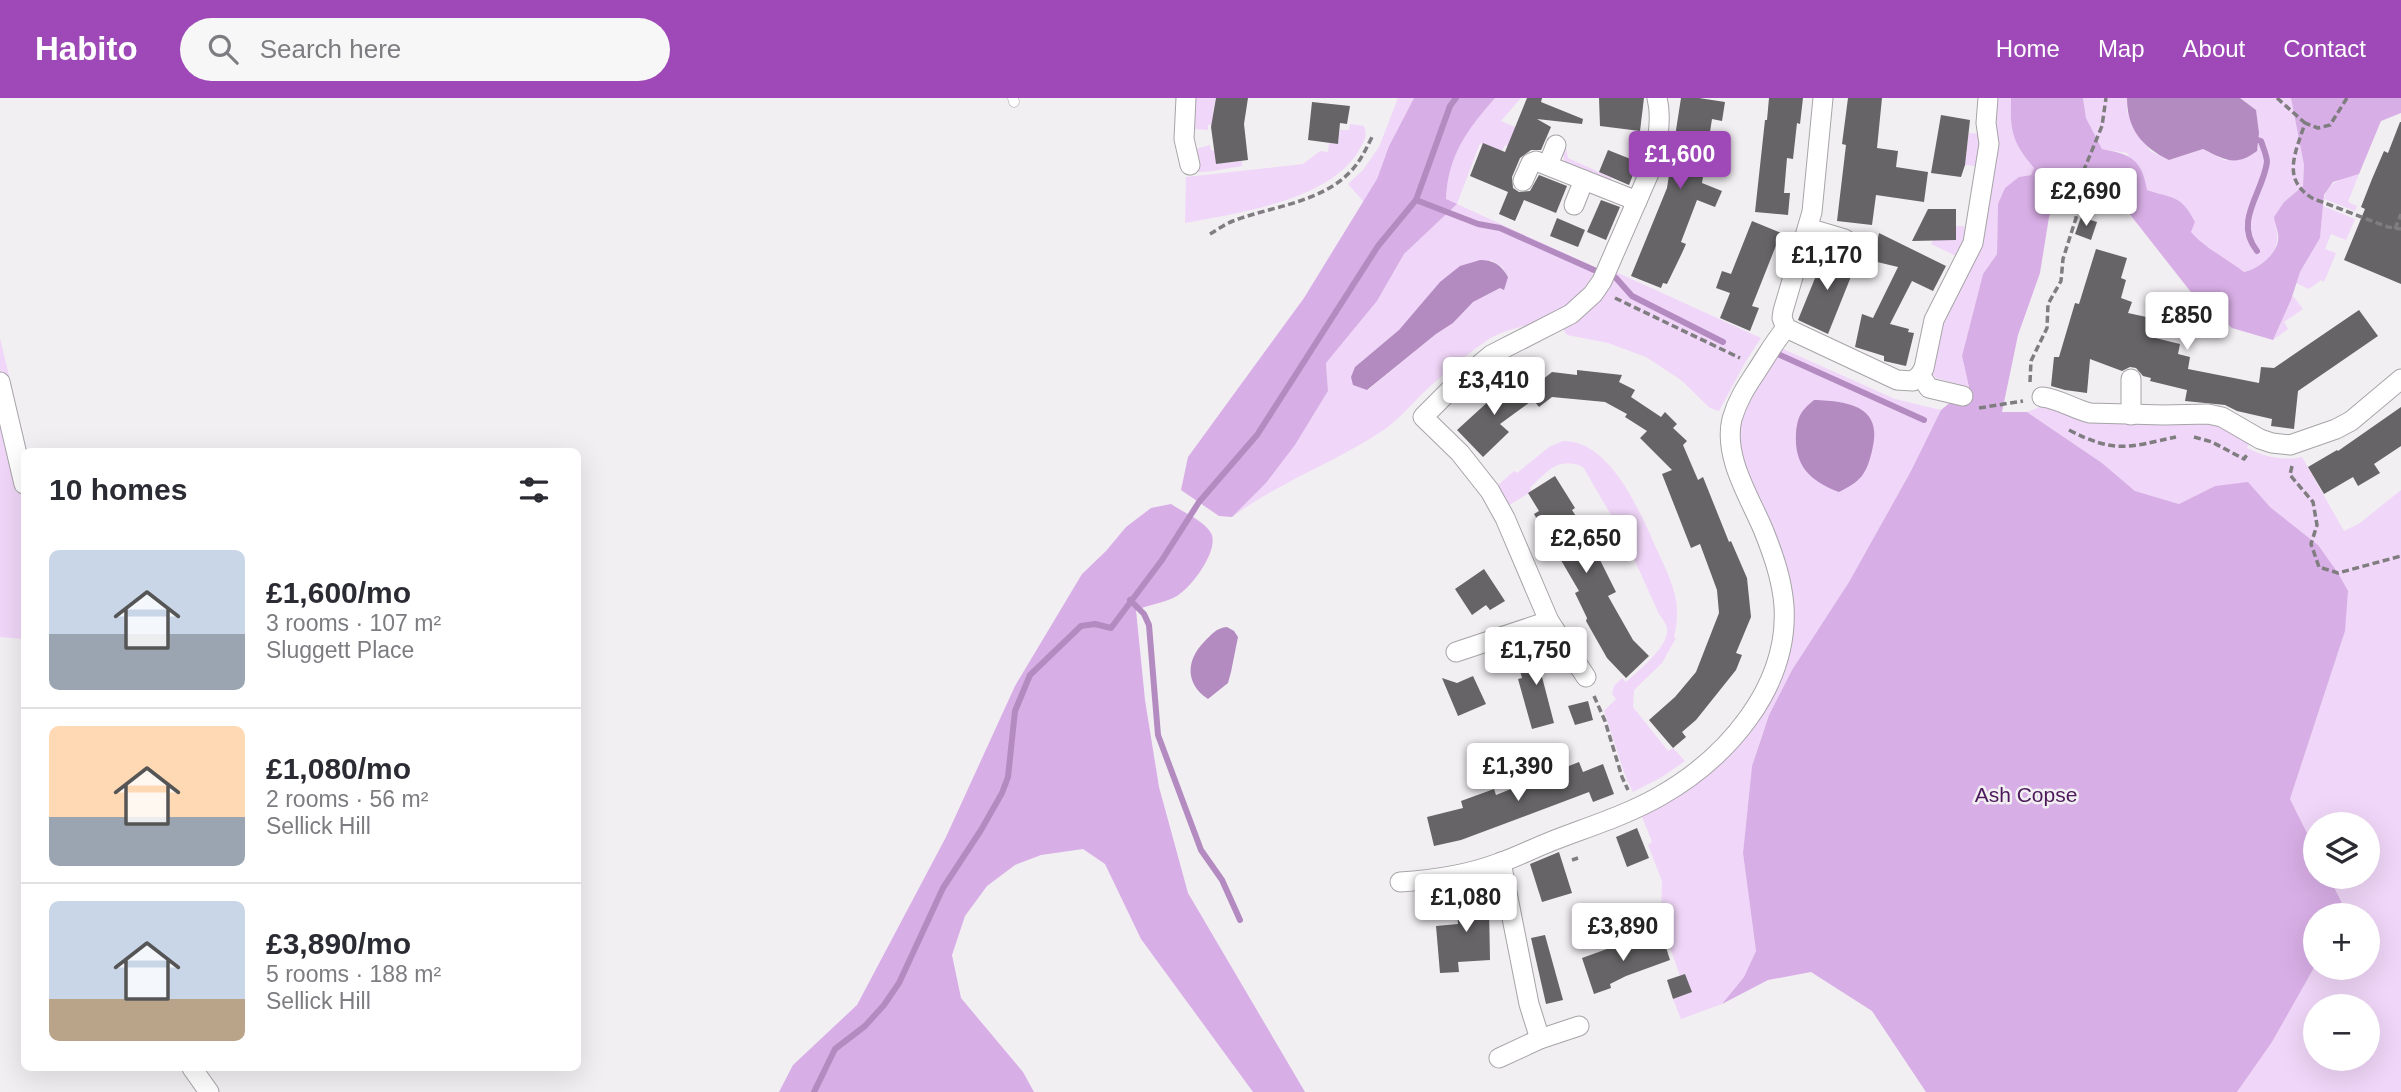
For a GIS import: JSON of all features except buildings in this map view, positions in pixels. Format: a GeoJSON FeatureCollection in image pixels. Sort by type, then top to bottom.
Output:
{"type":"FeatureCollection","features":[{"type":"Feature","properties":{"kind":"street"},"geometry":{"type":"LineString","coordinates":[[1186,98],[1184,139],[1189,164]]}},
{"type":"Feature","properties":{"kind":"street"},"geometry":{"type":"LineString","coordinates":[[1586,677],[1549,621],[1505,518],[1490,491],[1460,453],[1423,417],[1456,384],[1491,355],[1571,314],[1597,289],[1637,201],[1654,155],[1659,114],[1657,98]]}},
{"type":"Feature","properties":{"kind":"street"},"geometry":{"type":"LineString","coordinates":[[1786,328],[1783,311],[1812,212],[1824,98]]}},
{"type":"Feature","properties":{"kind":"street"},"geometry":{"type":"LineString","coordinates":[[1786,328],[1897,380],[1913,381],[1920,375],[1924,368],[1934,320],[1973,243],[1989,144],[1986,123],[1988,98]]}},
{"type":"Feature","properties":{"kind":"street"},"geometry":{"type":"LineString","coordinates":[[1548,165],[1556,145]]}},
{"type":"Feature","properties":{"kind":"street"},"geometry":{"type":"LineString","coordinates":[[1523,181],[1531,163],[1536,161],[1637,201]]}},
{"type":"Feature","properties":{"kind":"street"},"geometry":{"type":"LineString","coordinates":[[1574,205],[1584,180]]}},
{"type":"Feature","properties":{"kind":"street"},"geometry":{"type":"LineString","coordinates":[[1808,228],[1845,239]]}},
{"type":"Feature","properties":{"kind":"street"},"geometry":{"type":"LineString","coordinates":[[1400,882],[1451,876],[1501,862],[1637,807],[1684,782],[1728,743],[1752,713],[1777,659],[1783,635],[1784,607],[1780,577],[1737,470],[1730,440],[1732,420],[1739,401],[1777,338],[1786,328]]}},
{"type":"Feature","properties":{"kind":"street"},"geometry":{"type":"LineString","coordinates":[[1920,375],[1929,388],[1963,396]]}},
{"type":"Feature","properties":{"kind":"street"},"geometry":{"type":"LineString","coordinates":[[2131,379],[2131,415]]}},
{"type":"Feature","properties":{"kind":"street"},"geometry":{"type":"LineString","coordinates":[[2037,398],[2056,399],[2090,413],[2208,414],[2222,417],[2272,443],[2296,444],[2351,421],[2401,379]]}},
{"type":"Feature","properties":{"kind":"street"},"geometry":{"type":"LineString","coordinates":[[0,382],[21,471]]}},
{"type":"Feature","properties":{"kind":"street"},"geometry":{"type":"LineString","coordinates":[[1456,652],[1549,621]]}},
{"type":"Feature","properties":{"kind":"street"},"geometry":{"type":"LineString","coordinates":[[1501,862],[1529,1004],[1540,1039]]}},
{"type":"Feature","properties":{"kind":"street"},"geometry":{"type":"LineString","coordinates":[[1499,1058],[1540,1039],[1579,1026]]}},
{"type":"Feature","properties":{"kind":"street"},"geometry":{"type":"LineString","coordinates":[[194,1071],[209,1092]]}},
{"type":"Feature","properties":{"kind":"path"},"geometry":{"type":"LineString","coordinates":[[1963,396],[1963,406],[1973,408],[2037,398],[2031,360],[2045,335],[2048,304],[2061,281],[2063,259],[2076,218],[2081,177],[2102,126],[2106,98]]}},
{"type":"Feature","properties":{"kind":"path"},"geometry":{"type":"LineString","coordinates":[[2277,98],[2305,123],[2318,128],[2330,125],[2347,98]]}},
{"type":"Feature","properties":{"kind":"path"},"geometry":{"type":"LineString","coordinates":[[2305,123],[2292,170],[2300,189],[2314,199],[2401,229]]}},
{"type":"Feature","properties":{"kind":"path"},"geometry":{"type":"LineString","coordinates":[[1210,234],[1232,221],[1272,211],[1313,195],[1338,181],[1351,171],[1363,155],[1371,137]]}},
{"type":"Feature","properties":{"kind":"path"},"geometry":{"type":"LineString","coordinates":[[2395,229],[2401,215]]}},
{"type":"Feature","properties":{"kind":"path"},"geometry":{"type":"LineString","coordinates":[[1597,289],[1758,368]]}},
{"type":"Feature","properties":{"kind":"path"},"geometry":{"type":"LineString","coordinates":[[2068,429],[2105,445],[2120,448],[2147,445],[2178,436]]}},
{"type":"Feature","properties":{"kind":"path"},"geometry":{"type":"LineString","coordinates":[[2187,436],[2212,442],[2244,459],[2258,438]]}},
{"type":"Feature","properties":{"kind":"path"},"geometry":{"type":"LineString","coordinates":[[2296,444],[2290,475],[2313,502],[2317,525],[2311,544],[2319,567],[2338,573],[2401,556]]}},
{"type":"Feature","properties":{"kind":"path"},"geometry":{"type":"LineString","coordinates":[[1586,677],[1583,680],[1593,693],[1605,721],[1622,778],[1637,807]]}},
{"type":"Feature","properties":{"kind":"path"},"geometry":{"type":"LineString","coordinates":[[1572,860],[1578,858]]}},
{"type":"Feature","properties":{"kind":"shaded area"},"geometry":{"type":"Polygon","coordinates":[[[1193,98],[1216,98],[1213,112],[1220,113],[1220,123],[1208,125],[1208,130],[1194,129],[1193,98]]]}},
{"type":"Feature","properties":{"kind":"shaded area"},"geometry":{"type":"Polygon","coordinates":[[[1398,98],[1414,98],[1364,202],[1348,184],[1363,170],[1379,147],[1398,98]]]}},
{"type":"Feature","properties":{"kind":"shaded area"},"geometry":{"type":"Polygon","coordinates":[[[1495,98],[1521,98],[1501,121],[1515,127],[1528,150],[1525,153],[1505,145],[1502,151],[1480,143],[1457,204],[1597,268],[1581,292],[1558,314],[1492,337],[1444,374],[1385,429],[1270,492],[1232,517],[1266,483],[1295,445],[1328,391],[1326,363],[1377,301],[1404,254],[1456,205],[1446,199],[1450,169],[1460,144],[1495,98]],[[1491,260],[1419,308],[1399,330],[1355,367],[1368,390],[1453,323],[1473,302],[1500,288],[1508,277],[1502,267],[1491,260]]]}},
{"type":"Feature","properties":{"kind":"shaded area"},"geometry":{"type":"Polygon","coordinates":[[[1995,98],[2011,98],[2014,136],[2034,168],[2031,175],[2019,177],[1998,204],[1997,254],[1983,274],[1962,356],[1969,387],[1936,378],[1932,373],[1943,314],[1975,255],[1995,98]]]}},
{"type":"Feature","properties":{"kind":"shaded area"},"geometry":{"type":"Polygon","coordinates":[[[2083,98],[2127,98],[2127,112],[2150,151],[2169,160],[2203,149],[2226,161],[2256,110],[2240,98],[2291,98],[2304,165],[2303,186],[2284,202],[2275,225],[2277,241],[2271,256],[2259,266],[2243,272],[2203,243],[2191,232],[2195,222],[2181,202],[2147,190],[2127,153],[2102,149],[2086,118],[2083,98]]]}},
{"type":"Feature","properties":{"kind":"shaded area"},"geometry":{"type":"Polygon","coordinates":[[[2127,98],[2240,98],[2256,110],[2259,133],[2257,151],[2243,159],[2230,160],[2203,149],[2169,160],[2151,149],[2138,136],[2130,119],[2127,98]]]}},
{"type":"Feature","properties":{"kind":"shaded area"},"geometry":{"type":"Polygon","coordinates":[[[1350,124],[1364,126],[1364,141],[1345,167],[1327,182],[1281,202],[1185,223],[1186,177],[1303,164],[1320,151],[1328,152],[1329,143],[1338,144],[1340,130],[1349,130],[1350,124]]]}},
{"type":"Feature","properties":{"kind":"shaded area"},"geometry":{"type":"Polygon","coordinates":[[[1969,133],[1979,134],[1981,144],[1975,166],[1965,165],[1967,151],[1963,150],[1967,147],[1969,133]]]}},
{"type":"Feature","properties":{"kind":"shaded area"},"geometry":{"type":"Polygon","coordinates":[[[1210,145],[1211,150],[1215,151],[1216,164],[1242,161],[1242,166],[1202,172],[1180,167],[1197,164],[1196,149],[1210,145]]]}},
{"type":"Feature","properties":{"kind":"shaded area"},"geometry":{"type":"Polygon","coordinates":[[[1566,147],[1568,158],[1612,178],[1610,182],[1565,163],[1563,155],[1566,147]]]}},
{"type":"Feature","properties":{"kind":"shaded area"},"geometry":{"type":"Polygon","coordinates":[[[2359,174],[2348,202],[2357,206],[2355,211],[2324,199],[2332,184],[2359,174]]]}},
{"type":"Feature","properties":{"kind":"shaded area"},"geometry":{"type":"Polygon","coordinates":[[[2323,206],[2355,219],[2346,240],[2331,234],[2325,249],[2336,253],[2324,282],[2321,280],[2309,289],[2296,283],[2320,238],[2323,206]]]}},
{"type":"Feature","properties":{"kind":"shaded area"},"geometry":{"type":"Polygon","coordinates":[[[1956,226],[1964,226],[1966,235],[1956,256],[1931,244],[1933,240],[1956,240],[1956,226]]]}},
{"type":"Feature","properties":{"kind":"shaded area"},"geometry":{"type":"Polygon","coordinates":[[[1480,260],[1493,262],[1503,269],[1508,277],[1504,290],[1500,288],[1473,302],[1453,323],[1367,390],[1353,385],[1351,377],[1355,367],[1399,330],[1440,282],[1460,266],[1480,260]]]}},
{"type":"Feature","properties":{"kind":"shaded area"},"geometry":{"type":"Polygon","coordinates":[[[1616,272],[1761,338],[1719,411],[1710,408],[1681,380],[1646,357],[1608,343],[1567,335],[1563,329],[1595,305],[1616,272]]]}},
{"type":"Feature","properties":{"kind":"shaded area"},"geometry":{"type":"Polygon","coordinates":[[[2293,296],[2303,309],[2284,322],[2288,329],[2273,340],[2293,296]]]}},
{"type":"Feature","properties":{"kind":"shaded area"},"geometry":{"type":"Polygon","coordinates":[[[0,338],[26,448],[21,448],[21,639],[0,637],[0,338]]]}},
{"type":"Feature","properties":{"kind":"shaded area"},"geometry":{"type":"Polygon","coordinates":[[[1781,348],[1895,399],[1941,410],[1911,471],[1849,582],[1792,670],[1769,715],[1761,738],[1752,766],[1743,853],[1756,951],[1744,977],[1722,1004],[1681,1019],[1673,999],[1691,992],[1685,974],[1680,976],[1661,921],[1662,881],[1648,845],[1652,842],[1641,814],[1779,681],[1783,557],[1741,455],[1738,421],[1781,348]]]}},
{"type":"Feature","properties":{"kind":"shaded area"},"geometry":{"type":"Polygon","coordinates":[[[1814,400],[1840,402],[1861,409],[1873,425],[1872,451],[1865,472],[1858,481],[1839,492],[1812,477],[1798,455],[1796,433],[1799,418],[1814,400]]]}},
{"type":"Feature","properties":{"kind":"shaded area"},"geometry":{"type":"Polygon","coordinates":[[[2047,404],[2090,422],[2153,424],[2190,421],[2218,424],[2250,442],[2247,448],[2254,451],[2281,458],[2302,457],[2344,531],[2360,523],[2401,490],[2401,1092],[2237,1092],[2272,1042],[2307,980],[2380,980],[2380,903],[2342,903],[2335,889],[2380,889],[2380,812],[2303,812],[2303,825],[2290,799],[2345,631],[2318,545],[2270,507],[2248,483],[2215,486],[2179,504],[2135,491],[2102,463],[2027,412],[2047,404]]]}},
{"type":"Feature","properties":{"kind":"shaded area"},"geometry":{"type":"Polygon","coordinates":[[[1563,441],[1580,444],[1596,453],[1622,482],[1633,499],[1668,574],[1676,600],[1676,638],[1662,663],[1634,690],[1633,707],[1668,751],[1673,748],[1685,761],[1633,792],[1604,711],[1616,699],[1612,694],[1614,686],[1622,678],[1626,682],[1659,650],[1667,635],[1666,624],[1624,537],[1583,467],[1567,463],[1554,467],[1530,488],[1532,491],[1508,506],[1496,487],[1514,471],[1517,473],[1549,447],[1563,441]]]}},
{"type":"Feature","properties":{"kind":"shaded area"},"geometry":{"type":"Polygon","coordinates":[[[1227,627],[1238,637],[1231,672],[1228,683],[1208,699],[1195,686],[1191,664],[1204,642],[1217,630],[1227,627]]]}},
{"type":"Feature","properties":{"kind":"green space"},"geometry":{"type":"Polygon","coordinates":[[[1414,98],[1495,98],[1468,132],[1455,156],[1446,199],[1457,204],[1404,254],[1377,301],[1326,363],[1328,391],[1295,445],[1266,483],[1232,517],[1219,516],[1181,490],[1188,457],[1304,298],[1377,179],[1389,146],[1414,98]]]}},
{"type":"Feature","properties":{"kind":"green space","name":"Ash Copse"},"geometry":{"type":"Polygon","coordinates":[[[2011,98],[2083,98],[2086,118],[2102,149],[2120,153],[2133,160],[2142,171],[2147,190],[2181,202],[2195,222],[2191,232],[2244,272],[2256,267],[2273,253],[2278,241],[2274,217],[2284,202],[2303,186],[2304,165],[2291,98],[2401,98],[2401,113],[2381,121],[2359,174],[2333,182],[2324,195],[2320,238],[2300,272],[2273,340],[2232,328],[2194,296],[2121,203],[2086,188],[2066,169],[2049,217],[2040,273],[2018,335],[2002,412],[2027,412],[2102,463],[2135,491],[2179,504],[2215,486],[2248,482],[2270,507],[2318,545],[2348,591],[2345,631],[2290,799],[2303,825],[2303,889],[2335,889],[2342,903],[2303,903],[2303,980],[2307,980],[2272,1042],[2237,1092],[1926,1092],[1872,1011],[1811,972],[1768,980],[1722,1004],[1744,977],[1756,951],[1743,853],[1752,766],[1769,715],[1792,670],[1849,582],[1911,471],[1941,410],[1969,387],[1962,356],[1983,274],[1997,254],[1998,204],[2005,188],[2019,177],[2031,175],[2034,168],[2017,143],[2011,120],[2011,98]]]}},
{"type":"Feature","properties":{"kind":"green space"},"geometry":{"type":"Polygon","coordinates":[[[1171,504],[1203,525],[1211,533],[1213,540],[1203,568],[1183,592],[1136,610],[1145,700],[1159,787],[1188,893],[1305,1092],[1253,1092],[1141,939],[1105,864],[1083,849],[1041,855],[1015,865],[987,886],[965,916],[952,955],[961,998],[1023,1072],[1034,1092],[779,1092],[793,1065],[857,1005],[946,837],[1015,686],[1082,574],[1126,527],[1151,508],[1171,504]]]}},
{"type":"Feature","properties":{"kind":"waterway"},"geometry":{"type":"LineString","coordinates":[[814,1092],[835,1049],[865,1026],[899,983],[943,888],[1002,793],[1008,777],[1015,711],[1030,675],[1081,626],[1095,624],[1111,628],[1162,560],[1199,502],[1257,435],[1378,246],[1416,200],[1450,106],[1456,98]]}},
{"type":"Feature","properties":{"kind":"waterway"},"geometry":{"type":"LineString","coordinates":[[2251,138],[2261,141],[2267,162],[2249,218],[2250,240],[2257,251]]}},
{"type":"Feature","properties":{"kind":"waterway"},"geometry":{"type":"LineString","coordinates":[[1416,200],[1478,224],[1500,228],[1594,270]]}},
{"type":"Feature","properties":{"kind":"waterway"},"geometry":{"type":"LineString","coordinates":[[1616,278],[1632,296],[1723,342]]}},
{"type":"Feature","properties":{"kind":"waterway"},"geometry":{"type":"LineString","coordinates":[[1780,355],[1924,420]]}},
{"type":"Feature","properties":{"kind":"waterway"},"geometry":{"type":"LineString","coordinates":[[1130,600],[1144,614],[1149,625],[1158,735],[1201,850],[1222,880],[1240,920]]}}]}
